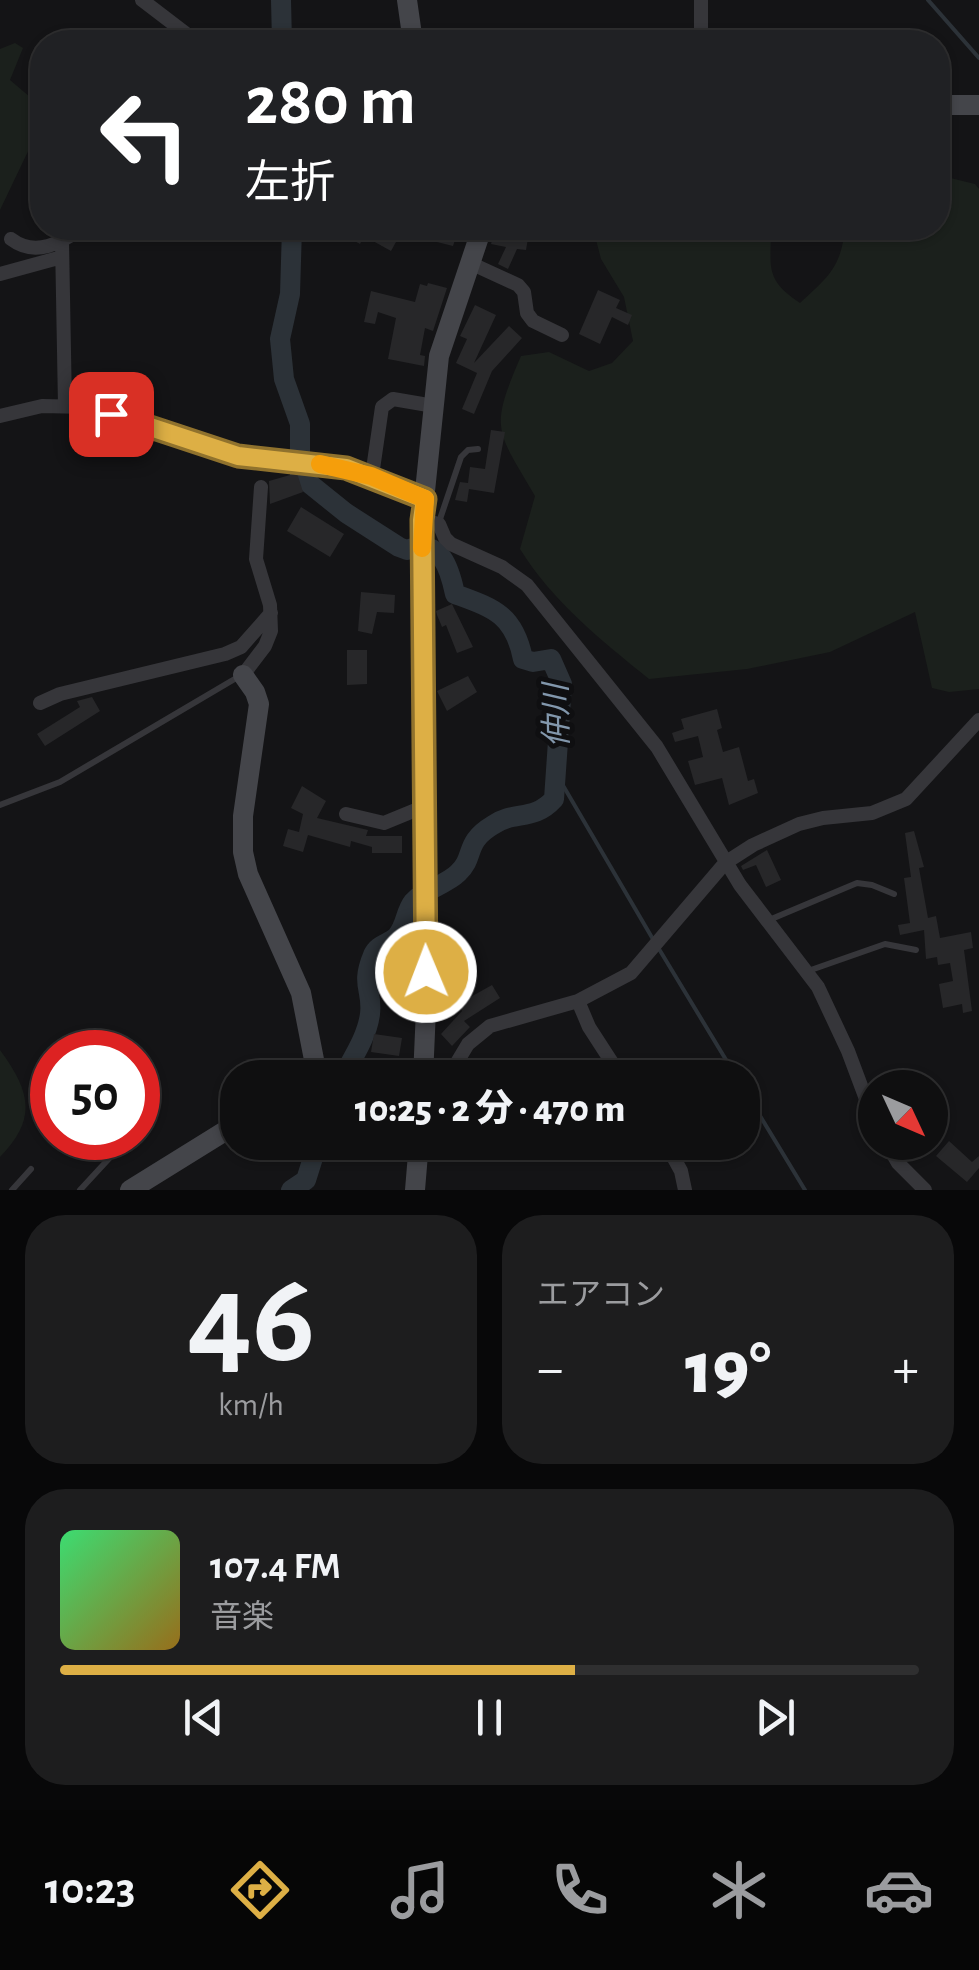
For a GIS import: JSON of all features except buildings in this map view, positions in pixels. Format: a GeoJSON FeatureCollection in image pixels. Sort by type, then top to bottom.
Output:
{"type":"FeatureCollection","features":[{"type":"Feature","properties":{"kind":"main road"},"geometry":{"type":"LineString","coordinates":[[407,0],[411,30]]}},
{"type":"Feature","properties":{"kind":"main road"},"geometry":{"type":"LineString","coordinates":[[950,105],[979,105]]}},
{"type":"Feature","properties":{"kind":"main road"},"geometry":{"type":"LineString","coordinates":[[424,1060],[423,608],[434,406],[440,356],[478,240]]}},
{"type":"Feature","properties":{"kind":"main road"},"geometry":{"type":"LineString","coordinates":[[243,675],[256,692],[259,704],[243,816],[243,852],[248,874],[301,993],[325,1060]]}},
{"type":"Feature","properties":{"kind":"main road"},"geometry":{"type":"LineString","coordinates":[[130,1190],[220,1134]]}},
{"type":"Feature","properties":{"kind":"main road"},"geometry":{"type":"LineString","coordinates":[[415,1190],[417,1160]]}},
{"type":"Feature","properties":{"kind":"street"},"geometry":{"type":"LineString","coordinates":[[142,0],[181,30]]}},
{"type":"Feature","properties":{"kind":"street"},"geometry":{"type":"LineString","coordinates":[[701,0],[701,30]]}},
{"type":"Feature","properties":{"kind":"street"},"geometry":{"type":"LineString","coordinates":[[12,239],[25,248],[62,241],[65,406]]}},
{"type":"Feature","properties":{"kind":"street"},"geometry":{"type":"LineString","coordinates":[[0,274],[62,258]]}},
{"type":"Feature","properties":{"kind":"street"},"geometry":{"type":"LineString","coordinates":[[470,263],[518,284],[533,321],[562,335]]}},
{"type":"Feature","properties":{"kind":"street"},"geometry":{"type":"LineString","coordinates":[[372,476],[382,406],[392,399],[434,406]]}},
{"type":"Feature","properties":{"kind":"street"},"geometry":{"type":"LineString","coordinates":[[0,416],[28,408],[65,406],[111,414],[238,456],[326,464],[372,476],[428,514],[445,538],[512,573],[552,614],[657,747],[725,863],[826,1000],[858,1080]]}},
{"type":"Feature","properties":{"kind":"street"},"geometry":{"type":"LineString","coordinates":[[243,675],[271,631],[271,613],[256,559],[260,486]]}},
{"type":"Feature","properties":{"kind":"street"},"geometry":{"type":"LineString","coordinates":[[40,703],[60,694],[242,647],[271,613]]}},
{"type":"Feature","properties":{"kind":"street"},"geometry":{"type":"LineString","coordinates":[[458,1060],[468,1044],[490,1026],[578,1002],[631,973],[725,863],[753,845],[799,824],[872,813],[906,800],[979,720]]}},
{"type":"Feature","properties":{"kind":"street"},"geometry":{"type":"LineString","coordinates":[[346,814],[384,823],[423,807]]}},
{"type":"Feature","properties":{"kind":"street"},"geometry":{"type":"LineString","coordinates":[[578,1002],[611,1060]]}},
{"type":"Feature","properties":{"kind":"street"},"geometry":{"type":"LineString","coordinates":[[675,1160],[685,1190]]}},
{"type":"Feature","properties":{"kind":"street"},"geometry":{"type":"LineString","coordinates":[[896,1160],[924,1190]]}},
{"type":"Feature","properties":{"kind":"lane"},"geometry":{"type":"LineString","coordinates":[[428,514],[462,456],[468,450],[478,449]]}},
{"type":"Feature","properties":{"kind":"lane"},"geometry":{"type":"LineString","coordinates":[[0,805],[60,782],[243,675]]}},
{"type":"Feature","properties":{"kind":"lane"},"geometry":{"type":"LineString","coordinates":[[768,921],[856,883],[894,894]]}},
{"type":"Feature","properties":{"kind":"lane"},"geometry":{"type":"LineString","coordinates":[[807,972],[870,947],[888,944],[916,950]]}},
{"type":"Feature","properties":{"kind":"lane"},"geometry":{"type":"LineString","coordinates":[[80,1190],[108,1160]]}},
{"type":"Feature","properties":{"kind":"lane"},"geometry":{"type":"LineString","coordinates":[[12,1190],[31,1169]]}},
{"type":"Feature","properties":{"kind":"shaded area"},"geometry":{"type":"Polygon","coordinates":[[[15,43],[23,48],[10,80],[30,97],[30,147],[0,210],[0,49],[15,43]]]}},
{"type":"Feature","properties":{"kind":"shaded area"},"geometry":{"type":"Polygon","coordinates":[[[950,178],[975,184],[979,189],[979,689],[949,692],[932,688],[915,612],[830,652],[747,669],[649,679],[562,603],[520,549],[535,496],[505,442],[501,415],[521,356],[549,352],[589,371],[612,363],[633,341],[624,297],[601,259],[596,240],[771,240],[775,279],[800,303],[831,271],[843,240],[950,240],[950,178]]]}},
{"type":"Feature","properties":{"kind":"shaded area"},"geometry":{"type":"Polygon","coordinates":[[[0,1050],[18,1079],[26,1105],[20,1130],[0,1157],[0,1050]]]}},
{"type":"Feature","properties":{"kind":"waterway","name":"仲川"},"geometry":{"type":"LineString","coordinates":[[281,0],[282,30]]}},
{"type":"Feature","properties":{"kind":"waterway"},"geometry":{"type":"LineString","coordinates":[[928,0],[979,58]]}},
{"type":"Feature","properties":{"kind":"waterway","name":"仲川"},"geometry":{"type":"LineString","coordinates":[[292,240],[290,294],[280,339],[284,379],[300,424],[300,476],[346,513],[399,547],[436,551],[447,566],[455,594],[500,615],[514,632],[523,659],[551,659],[562,684],[554,799],[539,811],[501,821],[484,832],[458,873],[417,898],[396,937],[375,951],[367,974],[368,1022],[352,1060]]}},
{"type":"Feature","properties":{"kind":"waterway"},"geometry":{"type":"LineString","coordinates":[[554,799],[561,782],[654,941]]}},
{"type":"Feature","properties":{"kind":"waterway"},"geometry":{"type":"LineString","coordinates":[[659,949],[726,1060]]}},
{"type":"Feature","properties":{"kind":"waterway"},"geometry":{"type":"LineString","coordinates":[[760,1116],[805,1190]]}},
{"type":"Feature","properties":{"kind":"waterway","name":"仲川"},"geometry":{"type":"LineString","coordinates":[[291,1190],[306,1180],[312,1160]]}},
{"type":"Feature","properties":{"kind":"slow traffic"},"geometry":{"type":"LineString","coordinates":[[320,464],[371,476],[425,499],[422,548]]}},
{"type":"Feature","properties":{"kind":"route"},"geometry":{"type":"LineString","coordinates":[[111,414],[238,456],[346,468],[425,499],[422,520],[426,972]]}}]}
